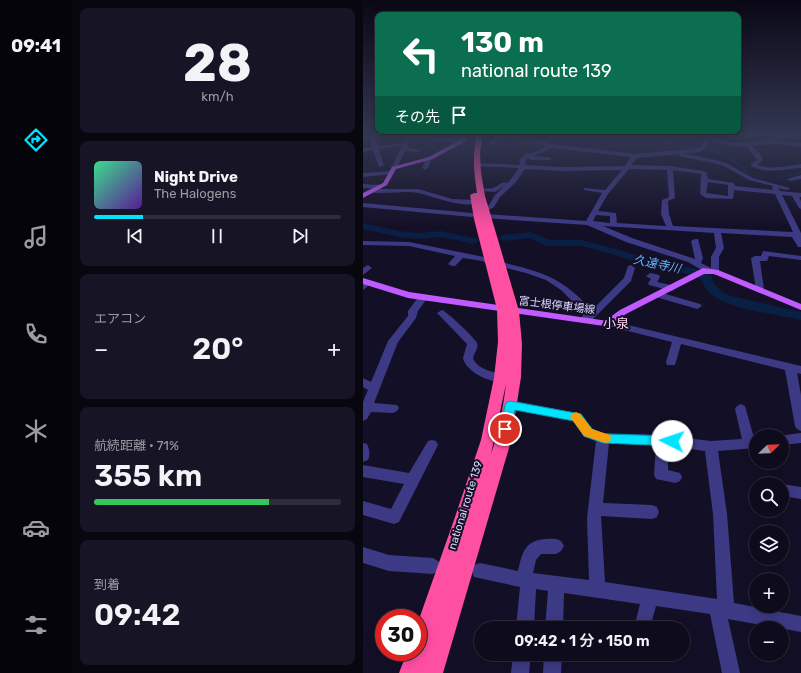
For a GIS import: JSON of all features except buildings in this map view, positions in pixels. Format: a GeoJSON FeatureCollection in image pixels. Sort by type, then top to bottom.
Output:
{"type":"FeatureCollection","features":[{"type":"Feature","properties":{"kind":"highway","name":"national route 139"},"geometry":{"type":"LineString","coordinates":[[432,673],[503,441],[515,373],[515,347],[508,310],[482,213],[472,190],[471,165]]}},
{"type":"Feature","properties":{"kind":"highway","name":"national route 139"},"geometry":{"type":"LineString","coordinates":[[476,165],[482,213]]}},
{"type":"Feature","properties":{"kind":"highway","name":"national route 139"},"geometry":{"type":"LineString","coordinates":[[427,626],[463,520],[488,440],[501,378],[508,310]]}},
{"type":"Feature","properties":{"kind":"highway","name":"national route 139"},"geometry":{"type":"LineString","coordinates":[[410,673],[415,661]]}},
{"type":"Feature","properties":{"kind":"main road"},"geometry":{"type":"LineString","coordinates":[[363,196],[385,184],[392,170],[408,165]]}},
{"type":"Feature","properties":{"kind":"main road"},"geometry":{"type":"LineString","coordinates":[[611,324],[616,317],[623,312],[659,295],[687,279],[708,271],[801,307]]}},
{"type":"Feature","properties":{"kind":"main road","name":"富士根停車場線"},"geometry":{"type":"LineString","coordinates":[[365,284],[395,292],[423,297],[611,324]]}},
{"type":"Feature","properties":{"kind":"street"},"geometry":{"type":"LineString","coordinates":[[363,175],[392,170],[394,165]]}},
{"type":"Feature","properties":{"kind":"street"},"geometry":{"type":"LineString","coordinates":[[498,165],[561,169],[606,166],[628,168],[670,168],[705,173],[703,194],[706,196],[731,198],[732,184],[705,180]]}},
{"type":"Feature","properties":{"kind":"street"},"geometry":{"type":"LineString","coordinates":[[587,223],[607,192],[630,165]]}},
{"type":"Feature","properties":{"kind":"street"},"geometry":{"type":"LineString","coordinates":[[728,165],[751,179],[776,189],[797,195],[801,207]]}},
{"type":"Feature","properties":{"kind":"street"},"geometry":{"type":"LineString","coordinates":[[754,165],[759,168],[782,169],[801,166]]}},
{"type":"Feature","properties":{"kind":"street"},"geometry":{"type":"LineString","coordinates":[[482,213],[492,206],[497,196],[511,184],[523,167]]}},
{"type":"Feature","properties":{"kind":"street"},"geometry":{"type":"LineString","coordinates":[[670,168],[672,198],[665,200],[665,214],[670,227]]}},
{"type":"Feature","properties":{"kind":"street"},"geometry":{"type":"LineString","coordinates":[[790,179],[801,177]]}},
{"type":"Feature","properties":{"kind":"street"},"geometry":{"type":"LineString","coordinates":[[485,190],[497,189],[501,185],[511,184]]}},
{"type":"Feature","properties":{"kind":"street"},"geometry":{"type":"LineString","coordinates":[[363,186],[380,187]]}},
{"type":"Feature","properties":{"kind":"street"},"geometry":{"type":"LineString","coordinates":[[731,188],[801,189]]}},
{"type":"Feature","properties":{"kind":"street"},"geometry":{"type":"LineString","coordinates":[[586,189],[607,192]]}},
{"type":"Feature","properties":{"kind":"street"},"geometry":{"type":"LineString","coordinates":[[776,189],[798,235],[801,245]]}},
{"type":"Feature","properties":{"kind":"street"},"geometry":{"type":"LineString","coordinates":[[372,191],[417,191],[452,201],[482,213]]}},
{"type":"Feature","properties":{"kind":"street"},"geometry":{"type":"LineString","coordinates":[[363,205],[450,213],[449,216],[482,213],[525,219],[798,235]]}},
{"type":"Feature","properties":{"kind":"street"},"geometry":{"type":"LineString","coordinates":[[593,213],[614,214],[613,225]]}},
{"type":"Feature","properties":{"kind":"street"},"geometry":{"type":"LineString","coordinates":[[587,223],[629,240],[697,263],[708,271],[720,248],[717,230]]}},
{"type":"Feature","properties":{"kind":"street"},"geometry":{"type":"LineString","coordinates":[[695,241],[699,258],[697,263]]}},
{"type":"Feature","properties":{"kind":"street"},"geometry":{"type":"LineString","coordinates":[[363,243],[409,244],[484,259],[553,281],[569,292],[587,311],[587,320]]}},
{"type":"Feature","properties":{"kind":"street"},"geometry":{"type":"LineString","coordinates":[[760,290],[755,258],[764,259],[765,253],[801,258]]}},
{"type":"Feature","properties":{"kind":"street"},"geometry":{"type":"LineString","coordinates":[[452,264],[461,255]]}},
{"type":"Feature","properties":{"kind":"street"},"geometry":{"type":"LineString","coordinates":[[587,320],[628,279],[631,268]]}},
{"type":"Feature","properties":{"kind":"street"},"geometry":{"type":"LineString","coordinates":[[650,276],[656,277],[652,283],[672,288]]}},
{"type":"Feature","properties":{"kind":"street"},"geometry":{"type":"LineString","coordinates":[[659,295],[697,306]]}},
{"type":"Feature","properties":{"kind":"street"},"geometry":{"type":"LineString","coordinates":[[393,408],[364,412],[393,341],[413,316],[413,311],[423,297]]}},
{"type":"Feature","properties":{"kind":"street"},"geometry":{"type":"LineString","coordinates":[[443,313],[450,322],[472,343],[473,346],[468,356],[468,361],[471,365],[485,373],[501,378]]}},
{"type":"Feature","properties":{"kind":"street"},"geometry":{"type":"LineString","coordinates":[[611,324],[678,339],[796,369],[801,426]]}},
{"type":"Feature","properties":{"kind":"street"},"geometry":{"type":"LineString","coordinates":[[671,362],[678,339]]}},
{"type":"Feature","properties":{"kind":"street"},"geometry":{"type":"LineString","coordinates":[[363,382],[373,388]]}},
{"type":"Feature","properties":{"kind":"street"},"geometry":{"type":"LineString","coordinates":[[510,405],[577,417],[588,433],[603,438],[662,440],[711,446],[749,443]]}},
{"type":"Feature","properties":{"kind":"street"},"geometry":{"type":"LineString","coordinates":[[741,409],[749,432]]}},
{"type":"Feature","properties":{"kind":"street"},"geometry":{"type":"LineString","coordinates":[[597,589],[595,509],[603,438]]}},
{"type":"Feature","properties":{"kind":"street"},"geometry":{"type":"LineString","coordinates":[[789,439],[801,438]]}},
{"type":"Feature","properties":{"kind":"street"},"geometry":{"type":"LineString","coordinates":[[662,440],[661,475],[675,477]]}},
{"type":"Feature","properties":{"kind":"street"},"geometry":{"type":"LineString","coordinates":[[363,508],[394,517],[432,445]]}},
{"type":"Feature","properties":{"kind":"street"},"geometry":{"type":"LineString","coordinates":[[711,446],[720,514],[721,608],[731,673]]}},
{"type":"Feature","properties":{"kind":"street"},"geometry":{"type":"LineString","coordinates":[[363,448],[363,456]]}},
{"type":"Feature","properties":{"kind":"street"},"geometry":{"type":"LineString","coordinates":[[363,471],[413,480]]}},
{"type":"Feature","properties":{"kind":"street"},"geometry":{"type":"LineString","coordinates":[[789,491],[801,493]]}},
{"type":"Feature","properties":{"kind":"street"},"geometry":{"type":"LineString","coordinates":[[595,509],[652,512]]}},
{"type":"Feature","properties":{"kind":"street"},"geometry":{"type":"LineString","coordinates":[[525,621],[529,556],[537,547],[556,546]]}},
{"type":"Feature","properties":{"kind":"street"},"geometry":{"type":"LineString","coordinates":[[363,555],[389,563],[433,566]]}},
{"type":"Feature","properties":{"kind":"street"},"geometry":{"type":"LineString","coordinates":[[480,571],[527,580],[650,596],[801,624]]}},
{"type":"Feature","properties":{"kind":"street"},"geometry":{"type":"LineString","coordinates":[[554,621],[557,584]]}},
{"type":"Feature","properties":{"kind":"street"},"geometry":{"type":"LineString","coordinates":[[644,621],[650,596]]}},
{"type":"Feature","properties":{"kind":"street"},"geometry":{"type":"LineString","coordinates":[[520,673],[521,661]]}},
{"type":"Feature","properties":{"kind":"street"},"geometry":{"type":"LineString","coordinates":[[552,673],[553,661]]}},
{"type":"Feature","properties":{"kind":"water"},"geometry":{"type":"Polygon","coordinates":[[[737,165],[741,165],[753,175],[773,178],[801,171],[801,174],[778,179],[754,177],[737,165]]]}},
{"type":"Feature","properties":{"kind":"waterway","name":"久遠寺川"},"geometry":{"type":"LineString","coordinates":[[363,226],[399,234],[418,236],[441,234],[474,241]]}},
{"type":"Feature","properties":{"kind":"waterway","name":"久遠寺川"},"geometry":{"type":"LineString","coordinates":[[503,238],[531,235],[547,243],[582,243],[616,252],[654,265],[692,271],[707,278],[710,287],[717,294],[727,299],[739,303],[801,316]]}},
{"type":"Feature","properties":{"kind":"slow traffic"},"geometry":{"type":"LineString","coordinates":[[576,417],[588,433],[606,438]]}},
{"type":"Feature","properties":{"kind":"district","name":"小泉"},"geometry":{"type":"Point","coordinates":[616,323]}},
{"type":"Feature","properties":{"kind":"route"},"geometry":{"type":"LineString","coordinates":[[505,429],[510,405],[577,417],[588,433],[603,438],[672,441]]}}]}
